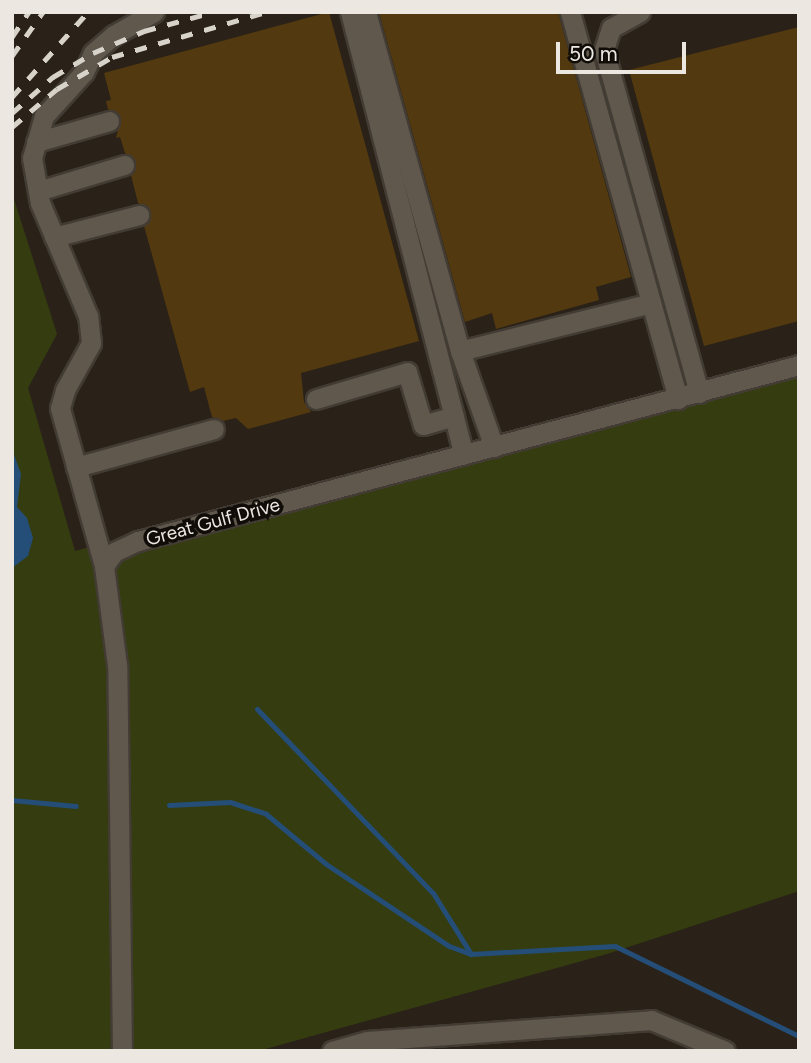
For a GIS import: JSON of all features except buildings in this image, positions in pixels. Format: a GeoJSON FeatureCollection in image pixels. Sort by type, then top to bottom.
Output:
{"type":"FeatureCollection","features":[{"type":"Feature","properties":{"kind":"street"},"geometry":{"type":"LineString","coordinates":[[122,1051],[117,665],[104,566],[60,408],[65,390],[91,343],[88,316],[54,237],[38,191],[32,158],[44,116],[84,72],[93,53],[114,35],[155,12]]}},
{"type":"Feature","properties":{"kind":"street"},"geometry":{"type":"LineString","coordinates":[[349,12],[464,455]]}},
{"type":"Feature","properties":{"kind":"street"},"geometry":{"type":"LineString","coordinates":[[366,12],[460,351],[494,447]]}},
{"type":"Feature","properties":{"kind":"street"},"geometry":{"type":"LineString","coordinates":[[570,12],[678,399]]}},
{"type":"Feature","properties":{"kind":"street"},"geometry":{"type":"LineString","coordinates":[[640,12],[611,28],[604,50],[699,393]]}},
{"type":"Feature","properties":{"kind":"street"},"geometry":{"type":"LineString","coordinates":[[36,142],[109,121]]}},
{"type":"Feature","properties":{"kind":"street"},"geometry":{"type":"LineString","coordinates":[[38,191],[124,165]]}},
{"type":"Feature","properties":{"kind":"street"},"geometry":{"type":"LineString","coordinates":[[54,237],[139,215]]}},
{"type":"Feature","properties":{"kind":"street"},"geometry":{"type":"LineString","coordinates":[[460,351],[652,303]]}},
{"type":"Feature","properties":{"kind":"street","name":"Great Gulf Drive"},"geometry":{"type":"LineString","coordinates":[[104,566],[114,552],[138,541],[799,365]]}},
{"type":"Feature","properties":{"kind":"street"},"geometry":{"type":"LineString","coordinates":[[316,399],[407,372],[423,425],[454,416]]}},
{"type":"Feature","properties":{"kind":"street"},"geometry":{"type":"LineString","coordinates":[[76,467],[214,429]]}},
{"type":"Feature","properties":{"kind":"street"},"geometry":{"type":"LineString","coordinates":[[332,1051],[367,1041],[652,1020],[725,1051]]}},
{"type":"Feature","properties":{"kind":"green space"},"geometry":{"type":"Polygon","coordinates":[[[12,193],[57,334],[28,388],[75,551],[799,354],[799,891],[607,954],[258,1051],[12,1051],[12,193]]]}},
{"type":"Feature","properties":{"kind":"water"},"geometry":{"type":"Polygon","coordinates":[[[12,449],[21,474],[17,507],[27,518],[33,538],[28,556],[12,568],[12,449]]]}},
{"type":"Feature","properties":{"kind":"waterway"},"geometry":{"type":"LineString","coordinates":[[257,709],[433,893],[471,954]]}},
{"type":"Feature","properties":{"kind":"waterway"},"geometry":{"type":"LineString","coordinates":[[12,800],[76,806]]}},
{"type":"Feature","properties":{"kind":"waterway"},"geometry":{"type":"LineString","coordinates":[[169,805],[230,802],[266,814],[326,864],[449,946],[471,954],[615,946],[799,1036]]}},
{"type":"Feature","properties":{"kind":"railway"},"geometry":{"type":"LineString","coordinates":[[12,37],[29,12]]}},
{"type":"Feature","properties":{"kind":"railway"},"geometry":{"type":"LineString","coordinates":[[12,56],[43,12]]}},
{"type":"Feature","properties":{"kind":"railway"},"geometry":{"type":"LineString","coordinates":[[12,97],[88,12]]}},
{"type":"Feature","properties":{"kind":"railway"},"geometry":{"type":"LineString","coordinates":[[12,113],[53,77],[93,53],[144,31],[213,12]]}},
{"type":"Feature","properties":{"kind":"railway"},"geometry":{"type":"LineString","coordinates":[[12,127],[57,89],[112,57],[266,12]]}}]}
